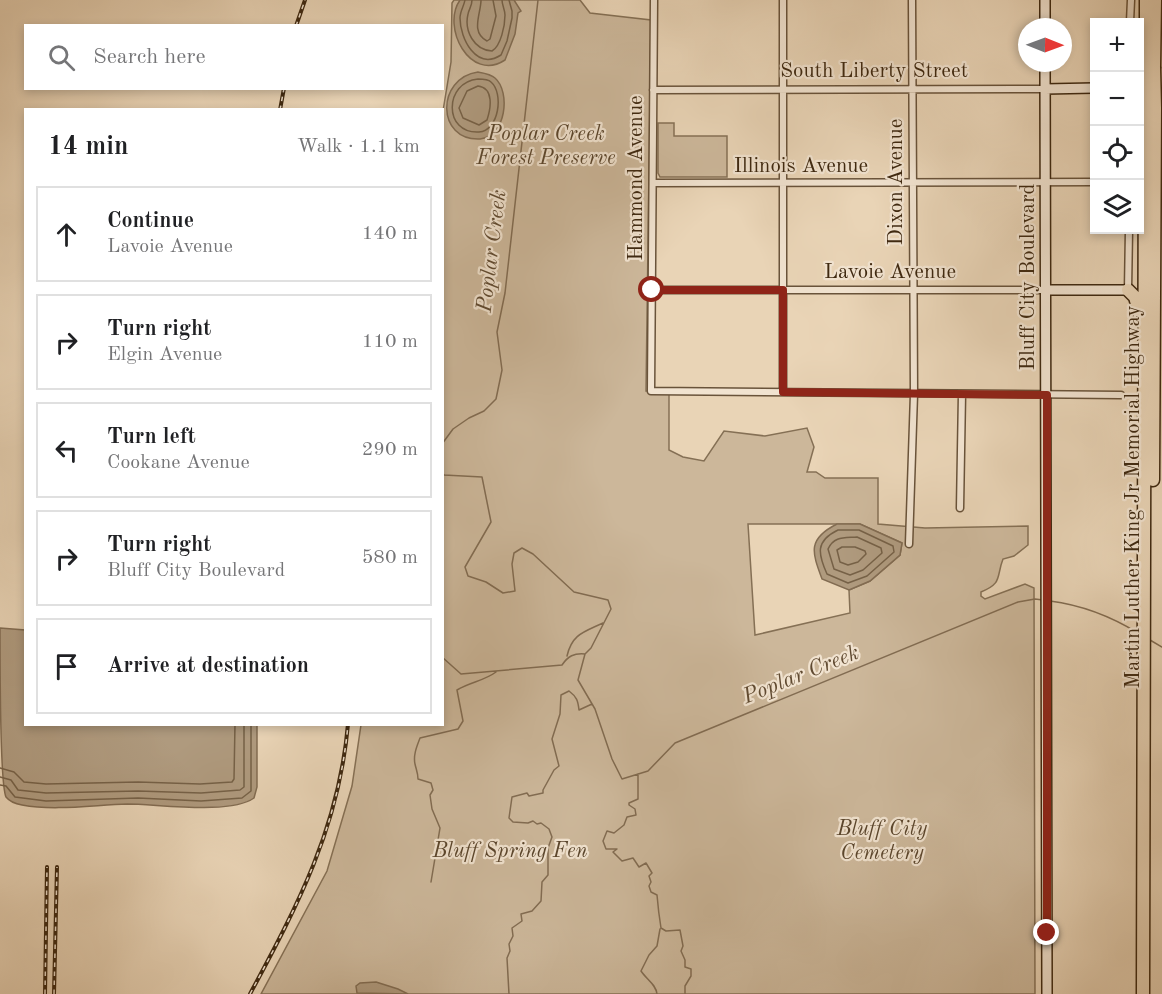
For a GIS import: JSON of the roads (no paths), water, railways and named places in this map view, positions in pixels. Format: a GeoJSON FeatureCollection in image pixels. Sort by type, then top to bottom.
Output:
{"type":"FeatureCollection","features":[{"type":"Feature","properties":{"kind":"highway","name":"Martin Luther King Jr Memorial Highway"},"geometry":{"type":"LineString","coordinates":[[1143,994],[1147,650],[1145,378],[1150,108],[1150,17],[1146,0]]}},
{"type":"Feature","properties":{"kind":"highway","name":"Martin Luther King Jr Memorial Highway"},"geometry":{"type":"LineString","coordinates":[[1150,17],[1155,0]]}},
{"type":"Feature","properties":{"kind":"highway","name":"Martin Luther King Jr Memorial Highway"},"geometry":{"type":"LineString","coordinates":[[1147,624],[1154,214],[1150,108]]}},
{"type":"Feature","properties":{"kind":"highway"},"geometry":{"type":"LineString","coordinates":[[1154,214],[1162,191]]}},
{"type":"Feature","properties":{"kind":"highway"},"geometry":{"type":"LineString","coordinates":[[1128,290],[1135,297],[1140,308],[1140,357],[1145,378]]}},
{"type":"Feature","properties":{"kind":"highway","name":"Martin Luther King Jr Memorial Highway"},"geometry":{"type":"LineString","coordinates":[[1147,650],[1151,994]]}},
{"type":"Feature","properties":{"kind":"street","name":"Hammond Avenue"},"geometry":{"type":"LineString","coordinates":[[654,0],[651,391],[783,392]]}},
{"type":"Feature","properties":{"kind":"street"},"geometry":{"type":"LineString","coordinates":[[783,0],[783,392],[1121,394]]}},
{"type":"Feature","properties":{"kind":"street","name":"Dixon Avenue"},"geometry":{"type":"LineString","coordinates":[[909,544],[914,394],[912,0]]}},
{"type":"Feature","properties":{"kind":"street"},"geometry":{"type":"LineString","coordinates":[[1045,0],[1045,18]]}},
{"type":"Feature","properties":{"kind":"street"},"geometry":{"type":"LineString","coordinates":[[1130,18],[1131,0]]}},
{"type":"Feature","properties":{"kind":"street","name":"Bluff City Boulevard"},"geometry":{"type":"LineString","coordinates":[[1045,72],[1047,994]]}},
{"type":"Feature","properties":{"kind":"street","name":"South Liberty Street"},"geometry":{"type":"LineString","coordinates":[[653,90],[1090,88]]}},
{"type":"Feature","properties":{"kind":"street"},"geometry":{"type":"LineString","coordinates":[[1144,88],[1162,88]]}},
{"type":"Feature","properties":{"kind":"street","name":"Illinois Avenue"},"geometry":{"type":"LineString","coordinates":[[652,183],[1090,182]]}},
{"type":"Feature","properties":{"kind":"street"},"geometry":{"type":"LineString","coordinates":[[1128,290],[1129,234]]}},
{"type":"Feature","properties":{"kind":"street","name":"Lavoie Avenue"},"geometry":{"type":"LineString","coordinates":[[652,290],[1128,290]]}},
{"type":"Feature","properties":{"kind":"street"},"geometry":{"type":"LineString","coordinates":[[960,508],[962,394]]}},
{"type":"Feature","properties":{"kind":"water"},"geometry":{"type":"Polygon","coordinates":[[[460,0],[514,0],[521,11],[518,13],[515,34],[505,60],[492,65],[481,64],[470,58],[462,49],[454,24],[455,11],[460,0]]]}},
{"type":"Feature","properties":{"kind":"water"},"geometry":{"type":"Polygon","coordinates":[[[478,72],[495,78],[503,93],[504,103],[496,131],[480,139],[466,137],[455,130],[449,120],[447,109],[454,85],[464,77],[478,72]]]}},
{"type":"Feature","properties":{"kind":"water"},"geometry":{"type":"Polygon","coordinates":[[[837,524],[860,524],[902,543],[900,555],[870,581],[849,590],[822,579],[814,547],[821,535],[837,524]]]}},
{"type":"Feature","properties":{"kind":"water"},"geometry":{"type":"Polygon","coordinates":[[[0,628],[24,630],[24,726],[257,726],[257,787],[254,798],[243,803],[211,807],[127,804],[47,808],[20,805],[6,797],[1,717],[0,628]]]}},
{"type":"Feature","properties":{"kind":"water"},"geometry":{"type":"Polygon","coordinates":[[[376,982],[408,994],[357,993],[356,986],[360,983],[376,982]]]}},
{"type":"Feature","properties":{"kind":"waterway","name":"Poplar Creek"},"geometry":{"type":"LineString","coordinates":[[444,441],[453,429],[484,411],[496,399],[502,370],[497,332],[505,293],[538,0]]}},
{"type":"Feature","properties":{"kind":"waterway","name":"Poplar Creek"},"geometry":{"type":"LineString","coordinates":[[444,475],[482,477],[491,522],[465,567],[468,576],[486,582],[503,593],[515,591],[512,564],[514,553],[522,548],[533,554],[574,592],[608,600],[611,609],[591,648],[585,654],[578,680],[595,709],[612,759],[622,779],[648,771],[675,743],[1018,602],[1043,600]]}},
{"type":"Feature","properties":{"kind":"waterway","name":"Poplar Creek"},"geometry":{"type":"LineString","coordinates":[[1050,601],[1096,612],[1138,633]]}},
{"type":"Feature","properties":{"kind":"waterway","name":"Poplar Creek"},"geometry":{"type":"LineString","coordinates":[[567,656],[576,638],[603,623]]}},
{"type":"Feature","properties":{"kind":"waterway","name":"Poplar Creek"},"geometry":{"type":"LineString","coordinates":[[1150,640],[1162,647]]}},
{"type":"Feature","properties":{"kind":"waterway"},"geometry":{"type":"LineString","coordinates":[[444,659],[461,674],[562,665],[572,656],[585,654]]}},
{"type":"Feature","properties":{"kind":"waterway"},"geometry":{"type":"LineString","coordinates":[[431,882],[440,828],[432,809],[431,783],[418,779],[415,761],[417,747],[420,738],[458,729],[463,721],[457,690],[496,672]]}},
{"type":"Feature","properties":{"kind":"waterway"},"geometry":{"type":"LineString","coordinates":[[509,994],[507,958],[513,936],[512,928],[522,921],[521,914],[532,911],[541,901],[542,882],[548,875],[548,848],[552,837],[549,829],[541,823],[513,822],[509,818],[512,797],[527,793],[529,796],[543,793],[554,770],[559,766],[552,739],[560,714],[561,695],[569,691],[572,693],[577,699],[579,710],[592,704]]}},
{"type":"Feature","properties":{"kind":"waterway"},"geometry":{"type":"LineString","coordinates":[[638,774],[638,799],[629,803],[635,809],[636,815],[627,817],[624,825],[614,833],[607,831],[603,841],[606,849],[617,849],[613,852],[622,861],[633,858],[639,867],[646,863],[652,873],[649,876],[651,882],[649,886],[651,892],[657,895],[661,928],[666,931],[680,930],[683,946],[681,951],[685,967],[691,969],[691,976],[685,986],[685,994]]}},
{"type":"Feature","properties":{"kind":"waterway"},"geometry":{"type":"LineString","coordinates":[[657,994],[653,984],[641,971],[649,955],[657,946],[660,929]]}},
{"type":"Feature","properties":{"kind":"railway"},"geometry":{"type":"LineString","coordinates":[[297,24],[305,0]]}},
{"type":"Feature","properties":{"kind":"railway"},"geometry":{"type":"LineString","coordinates":[[280,108],[284,90]]}},
{"type":"Feature","properties":{"kind":"railway"},"geometry":{"type":"LineString","coordinates":[[250,994],[300,897],[314,864],[336,797],[348,726]]}},
{"type":"Feature","properties":{"kind":"railway"},"geometry":{"type":"LineString","coordinates":[[45,994],[47,867]]}},
{"type":"Feature","properties":{"kind":"railway"},"geometry":{"type":"LineString","coordinates":[[54,994],[57,867]]}},
{"type":"Feature","properties":{"kind":"park label","name":"Poplar Creek Forest Preserve"},"geometry":{"type":"Point","coordinates":[546,146]}},
{"type":"Feature","properties":{"kind":"park label","name":"Bluff City Cemetery"},"geometry":{"type":"Point","coordinates":[882,841]}},
{"type":"Feature","properties":{"kind":"park label","name":"Bluff Spring Fen"},"geometry":{"type":"Point","coordinates":[510,851]}}]}
